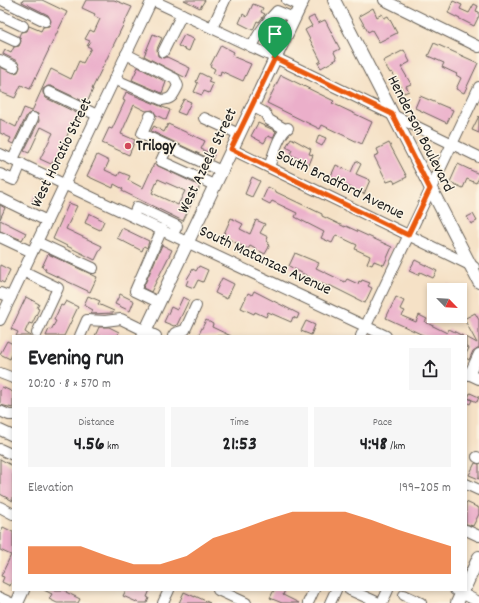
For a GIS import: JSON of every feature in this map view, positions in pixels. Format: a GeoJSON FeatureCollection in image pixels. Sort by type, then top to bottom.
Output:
{"type":"FeatureCollection","features":[{"type":"Feature","properties":{"kind":"main road","name":"Henderson Boulevard"},"geometry":{"type":"LineString","coordinates":[[334,0],[430,189],[474,267],[479,282]]}},
{"type":"Feature","properties":{"kind":"main road","name":"West Azeele Street"},"geometry":{"type":"LineString","coordinates":[[148,334],[158,302],[301,3]]}},
{"type":"Feature","properties":{"kind":"main road"},"geometry":{"type":"LineString","coordinates":[[467,581],[478,562]]}},
{"type":"Feature","properties":{"kind":"main road"},"geometry":{"type":"LineString","coordinates":[[17,603],[23,591]]}},
{"type":"Feature","properties":{"kind":"street"},"geometry":{"type":"LineString","coordinates":[[152,0],[479,157]]}},
{"type":"Feature","properties":{"kind":"street","name":"West Horatio Street"},"geometry":{"type":"LineString","coordinates":[[0,320],[152,0]]}},
{"type":"Feature","properties":{"kind":"street"},"geometry":{"type":"LineString","coordinates":[[212,28],[225,0]]}},
{"type":"Feature","properties":{"kind":"street"},"geometry":{"type":"LineString","coordinates":[[287,0],[301,3]]}},
{"type":"Feature","properties":{"kind":"street"},"geometry":{"type":"LineString","coordinates":[[384,0],[479,46]]}},
{"type":"Feature","properties":{"kind":"street"},"geometry":{"type":"LineString","coordinates":[[3,3],[45,20]]}},
{"type":"Feature","properties":{"kind":"street"},"geometry":{"type":"LineString","coordinates":[[252,47],[257,36],[262,32],[277,11],[294,18]]}},
{"type":"Feature","properties":{"kind":"street"},"geometry":{"type":"LineString","coordinates":[[163,52],[182,14]]}},
{"type":"Feature","properties":{"kind":"street"},"geometry":{"type":"LineString","coordinates":[[0,15],[23,26]]}},
{"type":"Feature","properties":{"kind":"street"},"geometry":{"type":"LineString","coordinates":[[0,34],[15,41]]}},
{"type":"Feature","properties":{"kind":"street"},"geometry":{"type":"LineString","coordinates":[[114,79],[162,100],[169,99],[173,96],[178,86],[175,79],[126,54]]}},
{"type":"Feature","properties":{"kind":"street"},"geometry":{"type":"LineString","coordinates":[[0,60],[14,67]]}},
{"type":"Feature","properties":{"kind":"street"},"geometry":{"type":"LineString","coordinates":[[362,335],[479,87]]}},
{"type":"Feature","properties":{"kind":"street"},"geometry":{"type":"LineString","coordinates":[[49,92],[97,115]]}},
{"type":"Feature","properties":{"kind":"street"},"geometry":{"type":"LineString","coordinates":[[252,106],[265,113],[269,120],[287,129],[273,154],[269,167]]}},
{"type":"Feature","properties":{"kind":"street"},"geometry":{"type":"LineString","coordinates":[[150,116],[142,134],[221,171]]}},
{"type":"Feature","properties":{"kind":"street"},"geometry":{"type":"LineString","coordinates":[[0,174],[14,180],[17,161],[33,118]]}},
{"type":"Feature","properties":{"kind":"street"},"geometry":{"type":"LineString","coordinates":[[204,118],[239,134]]}},
{"type":"Feature","properties":{"kind":"street"},"geometry":{"type":"LineString","coordinates":[[168,146],[161,161],[214,185]]}},
{"type":"Feature","properties":{"kind":"street","name":"South Bradford Avenue"},"geometry":{"type":"LineString","coordinates":[[231,149],[474,267]]}},
{"type":"Feature","properties":{"kind":"street","name":"South Matanzas Avenue"},"geometry":{"type":"LineString","coordinates":[[0,154],[173,234],[384,335]]}},
{"type":"Feature","properties":{"kind":"street"},"geometry":{"type":"LineString","coordinates":[[0,198],[47,220]]}},
{"type":"Feature","properties":{"kind":"street"},"geometry":{"type":"LineString","coordinates":[[133,216],[137,207],[177,226],[173,234]]}},
{"type":"Feature","properties":{"kind":"street"},"geometry":{"type":"LineString","coordinates":[[158,302],[134,291],[162,229]]}},
{"type":"Feature","properties":{"kind":"street"},"geometry":{"type":"LineString","coordinates":[[0,237],[32,252]]}},
{"type":"Feature","properties":{"kind":"street"},"geometry":{"type":"LineString","coordinates":[[37,242],[92,268]]}},
{"type":"Feature","properties":{"kind":"street"},"geometry":{"type":"LineString","coordinates":[[23,271],[58,288],[37,333]]}},
{"type":"Feature","properties":{"kind":"street"},"geometry":{"type":"LineString","coordinates":[[0,293],[10,297]]}},
{"type":"Feature","properties":{"kind":"street"},"geometry":{"type":"LineString","coordinates":[[174,335],[175,333],[185,330],[196,306]]}},
{"type":"Feature","properties":{"kind":"street"},"geometry":{"type":"LineString","coordinates":[[80,335],[87,320],[105,321],[122,319],[148,334]]}},
{"type":"Feature","properties":{"kind":"street"},"geometry":{"type":"LineString","coordinates":[[479,354],[467,374],[479,379]]}},
{"type":"Feature","properties":{"kind":"street"},"geometry":{"type":"LineString","coordinates":[[0,372],[12,378]]}},
{"type":"Feature","properties":{"kind":"street"},"geometry":{"type":"LineString","coordinates":[[0,411],[12,416]]}},
{"type":"Feature","properties":{"kind":"street"},"geometry":{"type":"LineString","coordinates":[[0,430],[12,436]]}},
{"type":"Feature","properties":{"kind":"street"},"geometry":{"type":"LineString","coordinates":[[0,449],[12,455]]}},
{"type":"Feature","properties":{"kind":"street"},"geometry":{"type":"LineString","coordinates":[[467,484],[479,490]]}},
{"type":"Feature","properties":{"kind":"street"},"geometry":{"type":"LineString","coordinates":[[0,507],[12,513]]}},
{"type":"Feature","properties":{"kind":"street"},"geometry":{"type":"LineString","coordinates":[[467,530],[479,536]]}},
{"type":"Feature","properties":{"kind":"street"},"geometry":{"type":"LineString","coordinates":[[162,603],[168,591]]}},
{"type":"Feature","properties":{"kind":"street"},"geometry":{"type":"LineString","coordinates":[[220,591],[242,602]]}},
{"type":"Feature","properties":{"kind":"street"},"geometry":{"type":"LineString","coordinates":[[308,603],[314,591]]}},
{"type":"Feature","properties":{"kind":"street"},"geometry":{"type":"LineString","coordinates":[[330,603],[336,591]]}},
{"type":"Feature","properties":{"kind":"street"},"geometry":{"type":"LineString","coordinates":[[352,591],[367,600],[380,603],[387,591]]}},
{"type":"Feature","properties":{"kind":"street"},"geometry":{"type":"LineString","coordinates":[[461,592],[479,602]]}},
{"type":"Feature","properties":{"kind":"street"},"geometry":{"type":"LineString","coordinates":[[0,598],[11,603]]}},
{"type":"Feature","properties":{"kind":"street"},"geometry":{"type":"LineString","coordinates":[[404,598],[421,603]]}},
{"type":"Feature","properties":{"kind":"building"},"geometry":{"type":"Polygon","coordinates":[[[23,0],[42,0],[67,12],[30,89],[21,85],[15,98],[0,92],[0,67],[14,73],[18,72],[20,67],[17,61],[3,54],[5,50],[11,53],[14,47],[19,46],[21,41],[19,36],[21,32],[27,31],[29,26],[41,31],[43,27],[49,26],[51,21],[48,15],[22,2],[23,0]]]}},
{"type":"Feature","properties":{"kind":"building"},"geometry":{"type":"Polygon","coordinates":[[[86,0],[114,0],[132,7],[92,89],[87,103],[51,86],[43,89],[43,93],[46,98],[81,115],[75,127],[72,125],[57,162],[54,160],[51,164],[40,159],[53,133],[41,127],[29,153],[24,151],[39,121],[38,114],[32,112],[27,115],[13,144],[9,142],[11,138],[0,133],[0,119],[16,127],[24,108],[32,111],[51,69],[71,79],[79,61],[83,63],[91,48],[87,46],[90,41],[85,39],[90,30],[94,32],[100,19],[94,16],[95,14],[82,8],[86,0]]]}},
{"type":"Feature","properties":{"kind":"building"},"geometry":{"type":"Polygon","coordinates":[[[184,0],[205,0],[200,8],[184,0]]]}},
{"type":"Feature","properties":{"kind":"building"},"geometry":{"type":"Polygon","coordinates":[[[453,1],[462,5],[460,9],[469,13],[474,4],[478,6],[476,11],[479,12],[479,16],[474,26],[448,13],[453,1]]]}},
{"type":"Feature","properties":{"kind":"building"},"geometry":{"type":"Polygon","coordinates":[[[253,4],[263,8],[261,12],[265,14],[259,22],[257,21],[253,30],[239,23],[243,14],[247,17],[253,4]]]}},
{"type":"Feature","properties":{"kind":"building"},"geometry":{"type":"Polygon","coordinates":[[[373,8],[377,17],[382,14],[384,18],[388,16],[397,33],[379,42],[372,30],[368,32],[359,16],[373,8]]]}},
{"type":"Feature","properties":{"kind":"building"},"geometry":{"type":"Polygon","coordinates":[[[314,16],[318,23],[325,20],[340,49],[334,52],[337,59],[321,68],[318,63],[321,61],[305,30],[312,26],[308,19],[314,16]]]}},
{"type":"Feature","properties":{"kind":"building"},"geometry":{"type":"Polygon","coordinates":[[[153,34],[162,38],[157,49],[158,56],[163,58],[167,57],[190,68],[186,78],[144,56],[153,34]]]}},
{"type":"Feature","properties":{"kind":"building"},"geometry":{"type":"Polygon","coordinates":[[[184,35],[194,39],[189,51],[178,46],[184,35]]]}},
{"type":"Feature","properties":{"kind":"building"},"geometry":{"type":"Polygon","coordinates":[[[434,43],[478,63],[464,93],[456,89],[461,78],[456,75],[457,74],[442,67],[444,63],[428,56],[434,43]]]}},
{"type":"Feature","properties":{"kind":"building"},"geometry":{"type":"Polygon","coordinates":[[[221,45],[234,52],[232,56],[251,64],[243,81],[221,71],[220,76],[213,73],[215,69],[210,66],[221,45]]]}},
{"type":"Feature","properties":{"kind":"building"},"geometry":{"type":"Polygon","coordinates":[[[404,50],[410,62],[401,67],[411,84],[406,86],[409,91],[404,93],[392,72],[390,73],[383,61],[404,50]]]}},
{"type":"Feature","properties":{"kind":"building"},"geometry":{"type":"Polygon","coordinates":[[[138,67],[166,82],[162,93],[132,80],[138,67]]]}},
{"type":"Feature","properties":{"kind":"building"},"geometry":{"type":"Polygon","coordinates":[[[200,73],[210,78],[208,82],[213,84],[209,93],[204,91],[202,95],[194,92],[200,73]]]}},
{"type":"Feature","properties":{"kind":"building"},"geometry":{"type":"Polygon","coordinates":[[[281,75],[334,101],[332,103],[372,122],[362,144],[322,125],[320,129],[267,103],[281,75]]]}},
{"type":"Feature","properties":{"kind":"building"},"geometry":{"type":"Polygon","coordinates":[[[126,92],[170,110],[166,120],[156,115],[153,110],[146,111],[134,105],[121,134],[135,140],[129,155],[102,143],[109,128],[112,129],[125,101],[123,100],[126,92]]]}},
{"type":"Feature","properties":{"kind":"building"},"geometry":{"type":"Polygon","coordinates":[[[420,96],[453,110],[447,123],[415,108],[420,96]]]}},
{"type":"Feature","properties":{"kind":"building"},"geometry":{"type":"Polygon","coordinates":[[[184,99],[191,102],[185,115],[177,112],[184,99]]]}},
{"type":"Feature","properties":{"kind":"building"},"geometry":{"type":"Polygon","coordinates":[[[479,116],[479,133],[472,130],[479,116]]]}},
{"type":"Feature","properties":{"kind":"building"},"geometry":{"type":"Polygon","coordinates":[[[258,123],[276,131],[273,138],[268,136],[264,143],[251,136],[258,123]]]}},
{"type":"Feature","properties":{"kind":"building"},"geometry":{"type":"Polygon","coordinates":[[[168,124],[205,141],[201,149],[214,155],[212,160],[151,131],[154,126],[164,132],[168,124]]]}},
{"type":"Feature","properties":{"kind":"building"},"geometry":{"type":"Polygon","coordinates":[[[319,135],[326,138],[322,146],[316,143],[319,135]]]}},
{"type":"Feature","properties":{"kind":"building"},"geometry":{"type":"Polygon","coordinates":[[[291,138],[311,149],[309,154],[313,155],[309,165],[290,154],[292,150],[286,147],[291,138]]]}},
{"type":"Feature","properties":{"kind":"building"},"geometry":{"type":"Polygon","coordinates":[[[389,143],[407,177],[395,183],[393,180],[387,182],[374,156],[379,154],[377,149],[389,143]]]}},
{"type":"Feature","properties":{"kind":"building"},"geometry":{"type":"Polygon","coordinates":[[[97,155],[109,161],[105,170],[118,176],[120,172],[130,176],[128,180],[143,188],[154,164],[200,186],[183,221],[122,191],[123,189],[114,184],[113,188],[87,176],[97,155]],[[158,179],[152,193],[178,205],[185,191],[158,179]]]}},
{"type":"Feature","properties":{"kind":"building"},"geometry":{"type":"Polygon","coordinates":[[[356,161],[361,164],[356,174],[370,180],[364,194],[330,178],[336,165],[351,172],[356,161]]]}},
{"type":"Feature","properties":{"kind":"building"},"geometry":{"type":"Polygon","coordinates":[[[458,164],[479,174],[479,178],[476,183],[467,179],[463,188],[450,182],[458,164]]]}},
{"type":"Feature","properties":{"kind":"building"},"geometry":{"type":"Polygon","coordinates":[[[252,177],[260,181],[252,197],[245,194],[252,177]]]}},
{"type":"Feature","properties":{"kind":"building"},"geometry":{"type":"Polygon","coordinates":[[[268,187],[322,214],[322,216],[392,247],[384,265],[374,261],[372,265],[367,263],[370,256],[355,249],[357,245],[336,235],[332,243],[321,238],[324,232],[295,217],[297,213],[272,201],[270,204],[262,200],[268,187]]]}},
{"type":"Feature","properties":{"kind":"building"},"geometry":{"type":"Polygon","coordinates":[[[36,194],[42,197],[38,205],[32,202],[36,194]]]}},
{"type":"Feature","properties":{"kind":"building"},"geometry":{"type":"Polygon","coordinates":[[[69,203],[77,206],[66,229],[102,246],[95,260],[53,239],[69,203]]]}},
{"type":"Feature","properties":{"kind":"building"},"geometry":{"type":"Polygon","coordinates":[[[0,205],[5,208],[0,219],[0,205]]]}},
{"type":"Feature","properties":{"kind":"building"},"geometry":{"type":"Polygon","coordinates":[[[89,213],[104,221],[100,230],[85,223],[89,213]]]}},
{"type":"Feature","properties":{"kind":"building"},"geometry":{"type":"Polygon","coordinates":[[[473,214],[477,221],[471,224],[467,217],[473,214]]]}},
{"type":"Feature","properties":{"kind":"building"},"geometry":{"type":"Polygon","coordinates":[[[231,218],[243,224],[240,229],[250,234],[256,220],[265,224],[260,233],[268,237],[267,240],[269,247],[265,254],[250,246],[248,249],[223,236],[231,218]]]}},
{"type":"Feature","properties":{"kind":"building"},"geometry":{"type":"Polygon","coordinates":[[[0,220],[26,233],[22,240],[0,231],[0,220]]]}},
{"type":"Feature","properties":{"kind":"building"},"geometry":{"type":"Polygon","coordinates":[[[122,228],[149,241],[147,248],[144,246],[142,251],[117,238],[122,228]]]}},
{"type":"Feature","properties":{"kind":"building"},"geometry":{"type":"Polygon","coordinates":[[[162,245],[172,250],[151,292],[143,288],[162,245]]]}},
{"type":"Feature","properties":{"kind":"building"},"geometry":{"type":"Polygon","coordinates":[[[295,253],[319,263],[316,268],[345,282],[347,279],[358,284],[359,281],[361,282],[362,280],[370,283],[368,286],[372,288],[365,303],[329,285],[329,287],[320,283],[289,266],[295,253]]]}},
{"type":"Feature","properties":{"kind":"building"},"geometry":{"type":"Polygon","coordinates":[[[48,254],[97,277],[90,292],[45,271],[46,269],[42,267],[48,254]]]}},
{"type":"Feature","properties":{"kind":"building"},"geometry":{"type":"Polygon","coordinates":[[[415,260],[437,271],[433,278],[420,272],[418,275],[409,271],[415,260]]]}},
{"type":"Feature","properties":{"kind":"building"},"geometry":{"type":"Polygon","coordinates":[[[0,265],[10,270],[4,283],[0,281],[0,265]]]}},
{"type":"Feature","properties":{"kind":"building"},"geometry":{"type":"Polygon","coordinates":[[[199,266],[208,270],[203,282],[198,280],[194,288],[186,285],[187,279],[193,269],[196,271],[199,266]]]}},
{"type":"Feature","properties":{"kind":"building"},"geometry":{"type":"Polygon","coordinates":[[[222,278],[234,284],[227,299],[215,293],[222,278]]]}},
{"type":"Feature","properties":{"kind":"building"},"geometry":{"type":"Polygon","coordinates":[[[254,291],[299,314],[297,319],[293,317],[291,322],[268,312],[266,317],[255,312],[254,314],[241,308],[248,293],[252,295],[254,291]]]}},
{"type":"Feature","properties":{"kind":"building"},"geometry":{"type":"Polygon","coordinates":[[[120,294],[134,301],[130,311],[115,304],[120,294]]]}},
{"type":"Feature","properties":{"kind":"building"},"geometry":{"type":"Polygon","coordinates":[[[88,296],[100,301],[98,304],[114,311],[113,313],[91,314],[93,310],[84,305],[88,296]]]}},
{"type":"Feature","properties":{"kind":"building"},"geometry":{"type":"Polygon","coordinates":[[[26,297],[39,304],[37,308],[39,309],[32,324],[29,323],[25,332],[30,335],[16,335],[18,332],[11,329],[26,297]]]}},
{"type":"Feature","properties":{"kind":"building"},"geometry":{"type":"Polygon","coordinates":[[[183,297],[189,300],[177,325],[174,326],[164,322],[171,307],[177,310],[183,297]]]}},
{"type":"Feature","properties":{"kind":"building"},"geometry":{"type":"Polygon","coordinates":[[[396,297],[404,301],[400,309],[405,311],[402,316],[416,322],[419,315],[427,319],[425,322],[447,333],[449,329],[461,335],[423,335],[386,318],[396,297]]]}},
{"type":"Feature","properties":{"kind":"building"},"geometry":{"type":"Polygon","coordinates":[[[66,301],[78,307],[64,335],[46,335],[49,329],[51,330],[56,321],[54,320],[61,305],[63,306],[66,301]]]}},
{"type":"Feature","properties":{"kind":"building"},"geometry":{"type":"Polygon","coordinates":[[[475,313],[479,320],[479,347],[473,351],[469,360],[467,359],[467,352],[469,348],[467,347],[467,338],[477,343],[466,323],[467,317],[475,313]]]}},
{"type":"Feature","properties":{"kind":"building"},"geometry":{"type":"Polygon","coordinates":[[[206,320],[213,324],[212,327],[229,335],[198,335],[206,320]]]}},
{"type":"Feature","properties":{"kind":"building"},"geometry":{"type":"Polygon","coordinates":[[[306,321],[315,325],[311,335],[301,331],[306,321]]]}},
{"type":"Feature","properties":{"kind":"building"},"geometry":{"type":"Polygon","coordinates":[[[99,327],[109,327],[119,332],[118,335],[95,335],[99,327]]]}},
{"type":"Feature","properties":{"kind":"building"},"geometry":{"type":"Polygon","coordinates":[[[7,341],[12,344],[12,354],[10,359],[0,354],[7,341]]]}},
{"type":"Feature","properties":{"kind":"building"},"geometry":{"type":"Polygon","coordinates":[[[2,387],[12,392],[12,408],[0,405],[0,391],[2,387]]]}},
{"type":"Feature","properties":{"kind":"building"},"geometry":{"type":"Polygon","coordinates":[[[470,393],[479,397],[477,402],[468,398],[470,393]]]}},
{"type":"Feature","properties":{"kind":"building"},"geometry":{"type":"Polygon","coordinates":[[[467,398],[472,400],[470,404],[467,402],[467,398]]]}},
{"type":"Feature","properties":{"kind":"building"},"geometry":{"type":"Polygon","coordinates":[[[0,459],[12,465],[12,500],[0,494],[0,459]]]}},
{"type":"Feature","properties":{"kind":"building"},"geometry":{"type":"Polygon","coordinates":[[[475,463],[479,464],[479,479],[469,475],[475,463]]]}},
{"type":"Feature","properties":{"kind":"building"},"geometry":{"type":"Polygon","coordinates":[[[467,502],[479,508],[479,514],[473,526],[467,524],[467,502]]]}},
{"type":"Feature","properties":{"kind":"building"},"geometry":{"type":"Polygon","coordinates":[[[3,527],[12,532],[12,581],[10,586],[2,582],[4,577],[1,576],[11,555],[0,550],[0,534],[3,527]]]}},
{"type":"Feature","properties":{"kind":"building"},"geometry":{"type":"Polygon","coordinates":[[[46,591],[66,591],[80,599],[78,603],[57,603],[49,599],[52,594],[46,591]]]}},
{"type":"Feature","properties":{"kind":"building"},"geometry":{"type":"Polygon","coordinates":[[[126,591],[150,591],[147,597],[149,598],[147,603],[139,603],[123,596],[126,591]]]}},
{"type":"Feature","properties":{"kind":"building"},"geometry":{"type":"Polygon","coordinates":[[[274,591],[285,591],[283,595],[299,603],[282,603],[270,598],[274,591]]]}},
{"type":"Feature","properties":{"kind":"building"},"geometry":{"type":"Polygon","coordinates":[[[184,592],[195,596],[210,603],[179,603],[184,592]]]}},
{"type":"Feature","properties":{"kind":"place","name":"Trilogy"},"geometry":{"type":"Point","coordinates":[128,146]}},
{"type":"Feature","properties":{"kind":"route"},"geometry":{"type":"LineString","coordinates":[[275,58],[392,114],[430,189],[408,235],[231,149],[275,58]]}}]}
